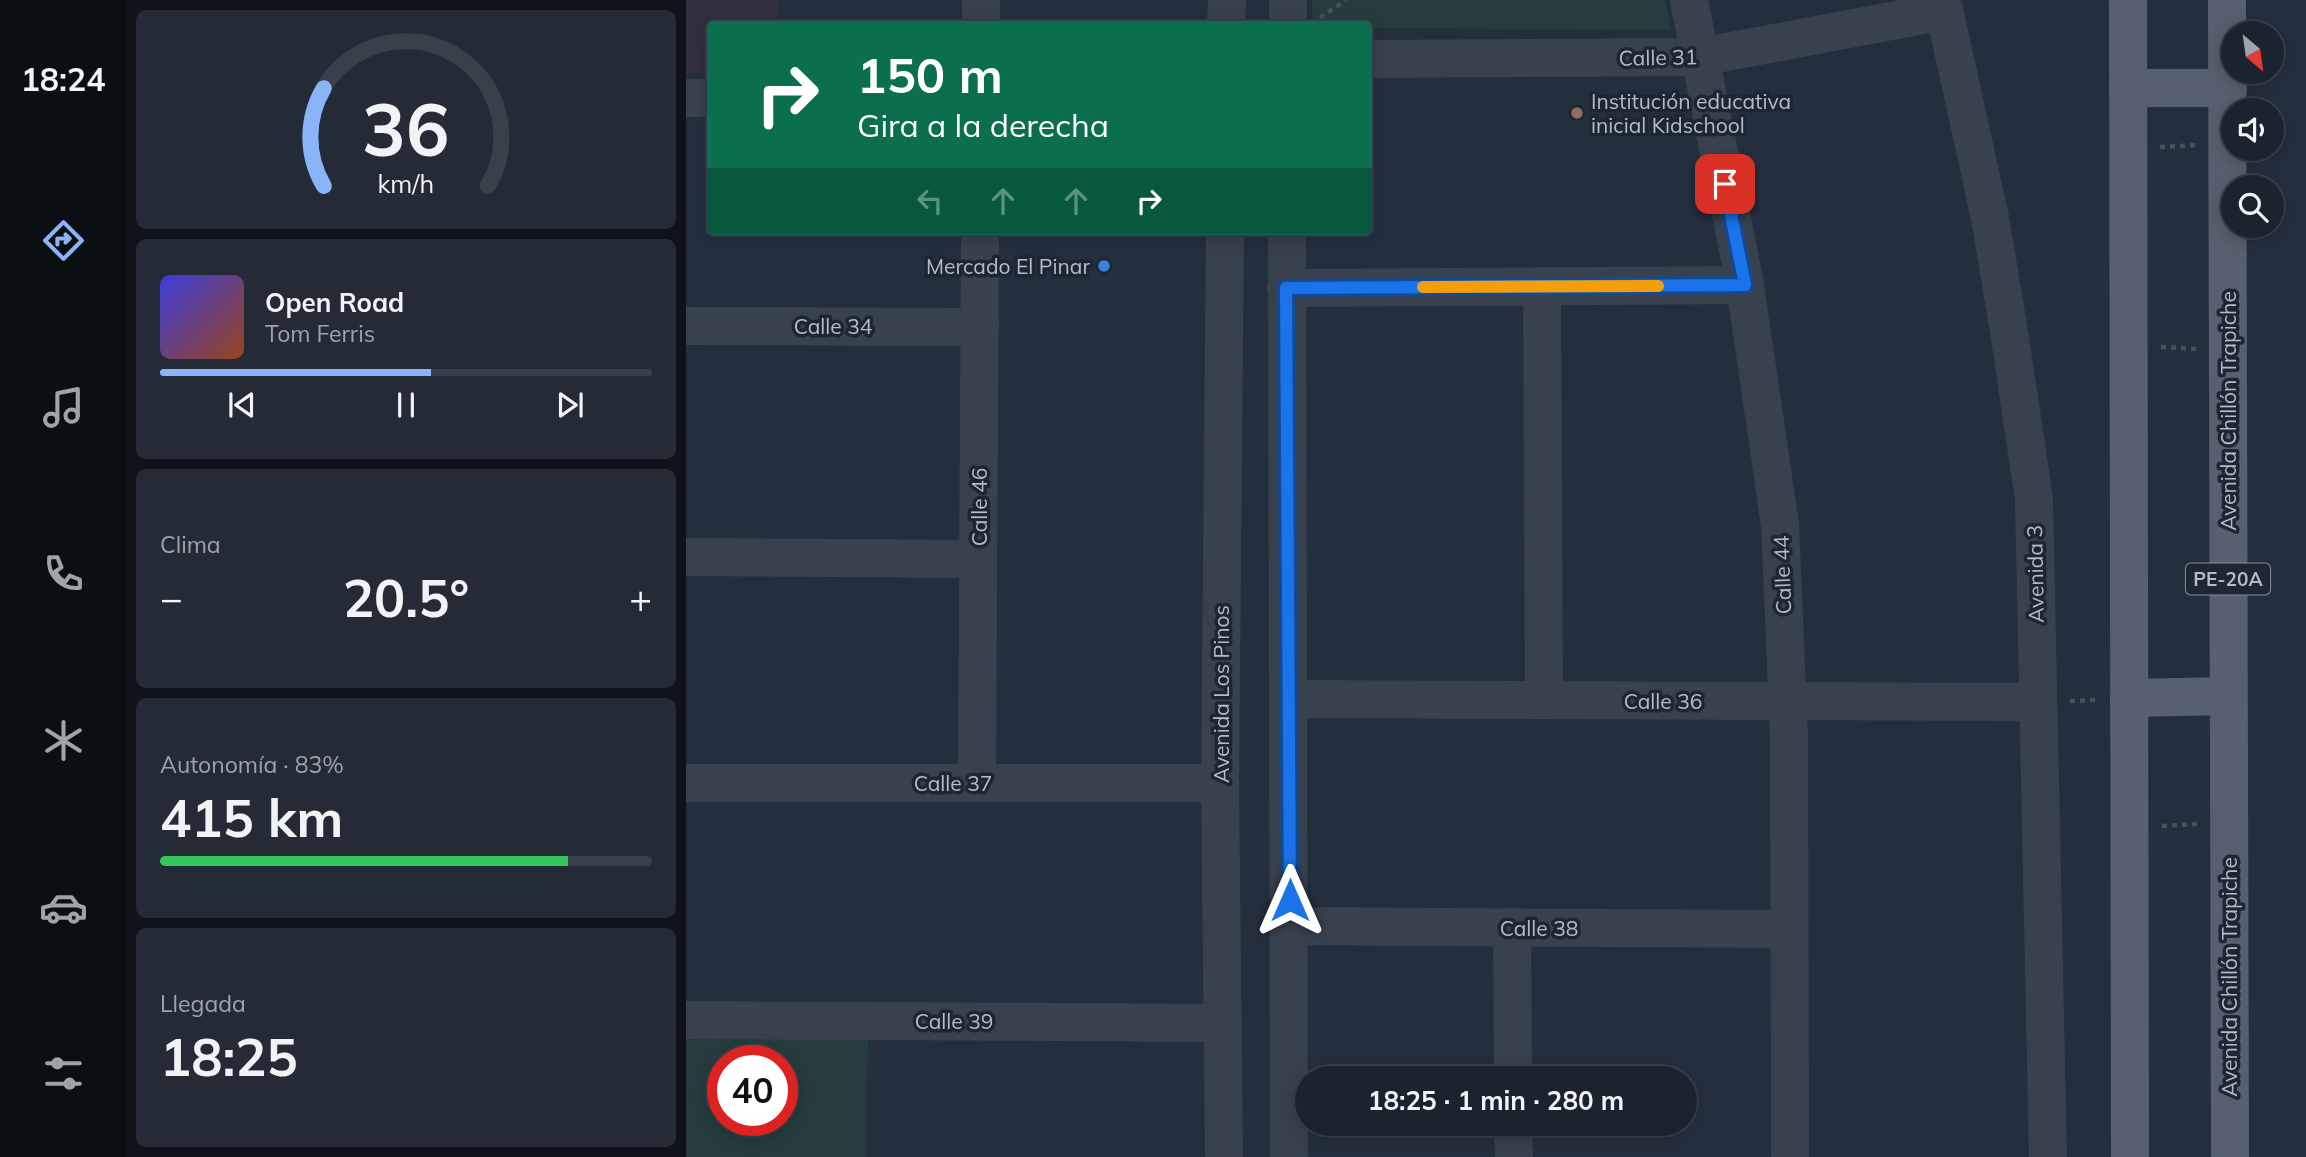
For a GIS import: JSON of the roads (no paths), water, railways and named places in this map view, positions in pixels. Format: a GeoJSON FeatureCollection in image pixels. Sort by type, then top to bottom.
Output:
{"type":"FeatureCollection","features":[{"type":"Feature","properties":{"kind":"main road"},"geometry":{"type":"LineString","coordinates":[[2128,0],[2130,1157]]}},
{"type":"Feature","properties":{"kind":"main road","name":"Avenida Chillón Trapiche"},"geometry":{"type":"LineString","coordinates":[[2227,0],[2230,1157]]}},
{"type":"Feature","properties":{"kind":"main road"},"geometry":{"type":"LineString","coordinates":[[2128,88],[2228,88]]}},
{"type":"Feature","properties":{"kind":"main road"},"geometry":{"type":"LineString","coordinates":[[2129,698],[2228,696]]}},
{"type":"Feature","properties":{"kind":"street"},"geometry":{"type":"LineString","coordinates":[[981,0],[981,21]]}},
{"type":"Feature","properties":{"kind":"street"},"geometry":{"type":"LineString","coordinates":[[1226,21],[1227,0]]}},
{"type":"Feature","properties":{"kind":"street"},"geometry":{"type":"LineString","coordinates":[[1288,0],[1288,21]]}},
{"type":"Feature","properties":{"kind":"street","name":"Calle 44"},"geometry":{"type":"LineString","coordinates":[[1689,0],[1745,285],[1780,525],[1787,701],[1790,1157]]}},
{"type":"Feature","properties":{"kind":"street","name":"Calle 31"},"geometry":{"type":"LineString","coordinates":[[1372,59],[1700,57],[1943,6]]}},
{"type":"Feature","properties":{"kind":"street","name":"Avenida 3"},"geometry":{"type":"LineString","coordinates":[[1943,6],[1990,218],[2034,499],[2048,1157]]}},
{"type":"Feature","properties":{"kind":"street"},"geometry":{"type":"LineString","coordinates":[[686,98],[707,98]]}},
{"type":"Feature","properties":{"kind":"street","name":"Calle 46"},"geometry":{"type":"LineString","coordinates":[[977,783],[980,235]]}},
{"type":"Feature","properties":{"kind":"street","name":"Avenida Los Pinos"},"geometry":{"type":"LineString","coordinates":[[1224,1157],[1220,783],[1225,235]]}},
{"type":"Feature","properties":{"kind":"street"},"geometry":{"type":"LineString","coordinates":[[1287,235],[1289,1157]]}},
{"type":"Feature","properties":{"kind":"street"},"geometry":{"type":"LineString","coordinates":[[1286,288],[1745,285]]}},
{"type":"Feature","properties":{"kind":"street"},"geometry":{"type":"LineString","coordinates":[[1542,287],[1544,700]]}},
{"type":"Feature","properties":{"kind":"street","name":"Calle 34"},"geometry":{"type":"LineString","coordinates":[[686,326],[980,327]]}},
{"type":"Feature","properties":{"kind":"street"},"geometry":{"type":"LineString","coordinates":[[686,557],[978,559]]}},
{"type":"Feature","properties":{"kind":"street","name":"Calle 36"},"geometry":{"type":"LineString","coordinates":[[1289,699],[2037,702]]}},
{"type":"Feature","properties":{"kind":"street","name":"Calle 37"},"geometry":{"type":"LineString","coordinates":[[686,783],[1220,783]]}},
{"type":"Feature","properties":{"kind":"street","name":"Calle 38"},"geometry":{"type":"LineString","coordinates":[[1290,926],[1789,929]]}},
{"type":"Feature","properties":{"kind":"street"},"geometry":{"type":"LineString","coordinates":[[1512,928],[1513,1066]]}},
{"type":"Feature","properties":{"kind":"street","name":"Calle 39"},"geometry":{"type":"LineString","coordinates":[[686,1020],[1223,1023]]}},
{"type":"Feature","properties":{"kind":"street"},"geometry":{"type":"LineString","coordinates":[[1513,1136],[1514,1157]]}},
{"type":"Feature","properties":{"kind":"place","name":"Institución educativa inicial Kidschool"},"geometry":{"type":"Point","coordinates":[1577,113]}},
{"type":"Feature","properties":{"kind":"place","name":"Mercado El Pinar"},"geometry":{"type":"Point","coordinates":[1104,266]}}]}
